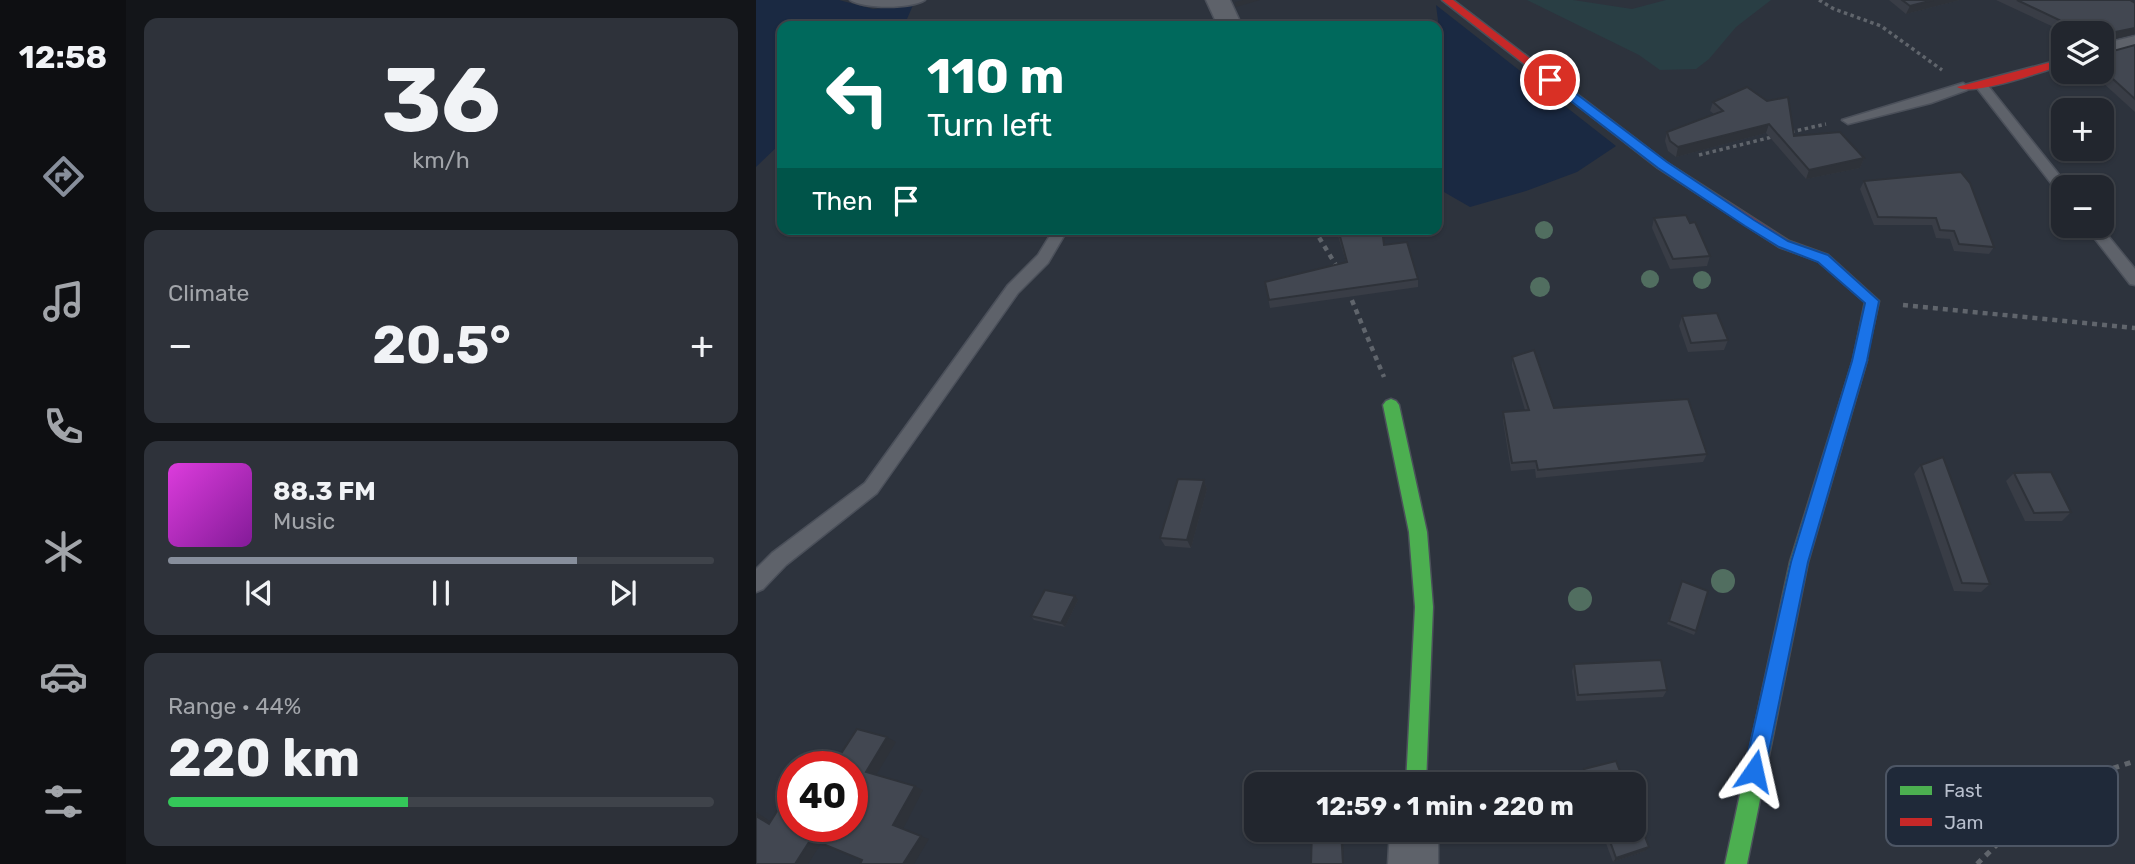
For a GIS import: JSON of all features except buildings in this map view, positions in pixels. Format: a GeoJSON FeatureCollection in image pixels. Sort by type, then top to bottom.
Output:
{"type":"FeatureCollection","features":[{"type":"Feature","properties":{"kind":"street"},"geometry":{"type":"LineString","coordinates":[[1219,0],[1228,21]]}},
{"type":"Feature","properties":{"kind":"street"},"geometry":{"type":"LineString","coordinates":[[1447,0],[1662,165],[1784,244],[1823,258],[1872,301],[1860,361],[1799,562],[1736,864]]}},
{"type":"Feature","properties":{"kind":"street"},"geometry":{"type":"LineString","coordinates":[[2114,49],[2135,43]]}},
{"type":"Feature","properties":{"kind":"street"},"geometry":{"type":"LineString","coordinates":[[1963,87],[1981,85],[2051,65]]}},
{"type":"Feature","properties":{"kind":"street"},"geometry":{"type":"LineString","coordinates":[[1391,405],[1418,532],[1424,607],[1417,772]]}},
{"type":"Feature","properties":{"kind":"street"},"geometry":{"type":"LineString","coordinates":[[1413,864],[1414,842]]}},
{"type":"Feature","properties":{"kind":"lane"},"geometry":{"type":"LineString","coordinates":[[856,0],[884,4],[919,0]]}},
{"type":"Feature","properties":{"kind":"lane"},"geometry":{"type":"LineString","coordinates":[[1981,85],[2052,175]]}},
{"type":"Feature","properties":{"kind":"lane"},"geometry":{"type":"LineString","coordinates":[[1848,120],[1927,100],[1963,87]]}},
{"type":"Feature","properties":{"kind":"lane"},"geometry":{"type":"LineString","coordinates":[[756,583],[779,559],[871,488],[1013,289],[1043,259],[1057,235]]}},
{"type":"Feature","properties":{"kind":"lane"},"geometry":{"type":"LineString","coordinates":[[2102,238],[2135,280]]}},
{"type":"Feature","properties":{"kind":"path"},"geometry":{"type":"LineString","coordinates":[[1819,0],[1898,36],[1963,87]]}},
{"type":"Feature","properties":{"kind":"path"},"geometry":{"type":"LineString","coordinates":[[1790,132],[1848,120]]}},
{"type":"Feature","properties":{"kind":"path"},"geometry":{"type":"LineString","coordinates":[[1662,165],[1777,136]]}},
{"type":"Feature","properties":{"kind":"path"},"geometry":{"type":"LineString","coordinates":[[1316,235],[1341,276]]}},
{"type":"Feature","properties":{"kind":"path"},"geometry":{"type":"LineString","coordinates":[[1346,288],[1382,368],[1391,405]]}},
{"type":"Feature","properties":{"kind":"path"},"geometry":{"type":"LineString","coordinates":[[1872,301],[2135,328]]}},
{"type":"Feature","properties":{"kind":"path"},"geometry":{"type":"LineString","coordinates":[[2118,767],[2135,761]]}},
{"type":"Feature","properties":{"kind":"path"},"geometry":{"type":"LineString","coordinates":[[1977,864],[1996,846]]}},
{"type":"Feature","properties":{"kind":"green space"},"geometry":{"type":"Polygon","coordinates":[[[1527,0],[1573,0],[1632,9],[1666,0],[1771,0],[1736,27],[1709,59],[1696,69],[1660,70],[1639,55],[1527,0]]]}},
{"type":"Feature","properties":{"kind":"water"},"geometry":{"type":"Polygon","coordinates":[[[756,0],[839,0],[873,9],[913,5],[906,21],[777,21],[777,147],[756,167],[756,0]]]}},
{"type":"Feature","properties":{"kind":"water"},"geometry":{"type":"Polygon","coordinates":[[[1436,5],[1616,146],[1577,172],[1526,191],[1470,207],[1442,191],[1442,21],[1438,21],[1436,5]]]}},
{"type":"Feature","properties":{"kind":"traffic: fast"},"geometry":{"type":"LineString","coordinates":[[1736,864],[1799,562],[1860,360]]}},
{"type":"Feature","properties":{"kind":"traffic: fast"},"geometry":{"type":"LineString","coordinates":[[1391,405],[1418,532],[1424,607],[1417,772]]}},
{"type":"Feature","properties":{"kind":"traffic: jam"},"geometry":{"type":"LineString","coordinates":[[1447,0],[1662,165],[1784,244],[1823,258],[1872,301],[1860,360]]}},
{"type":"Feature","properties":{"kind":"traffic: jam"},"geometry":{"type":"LineString","coordinates":[[1963,87],[1981,85],[2051,65]]}},
{"type":"Feature","properties":{"kind":"route"},"geometry":{"type":"LineString","coordinates":[[1550,80],[1662,165],[1749,223],[1784,244],[1823,258],[1872,301],[1860,361],[1799,562],[1754,771]]}}]}
